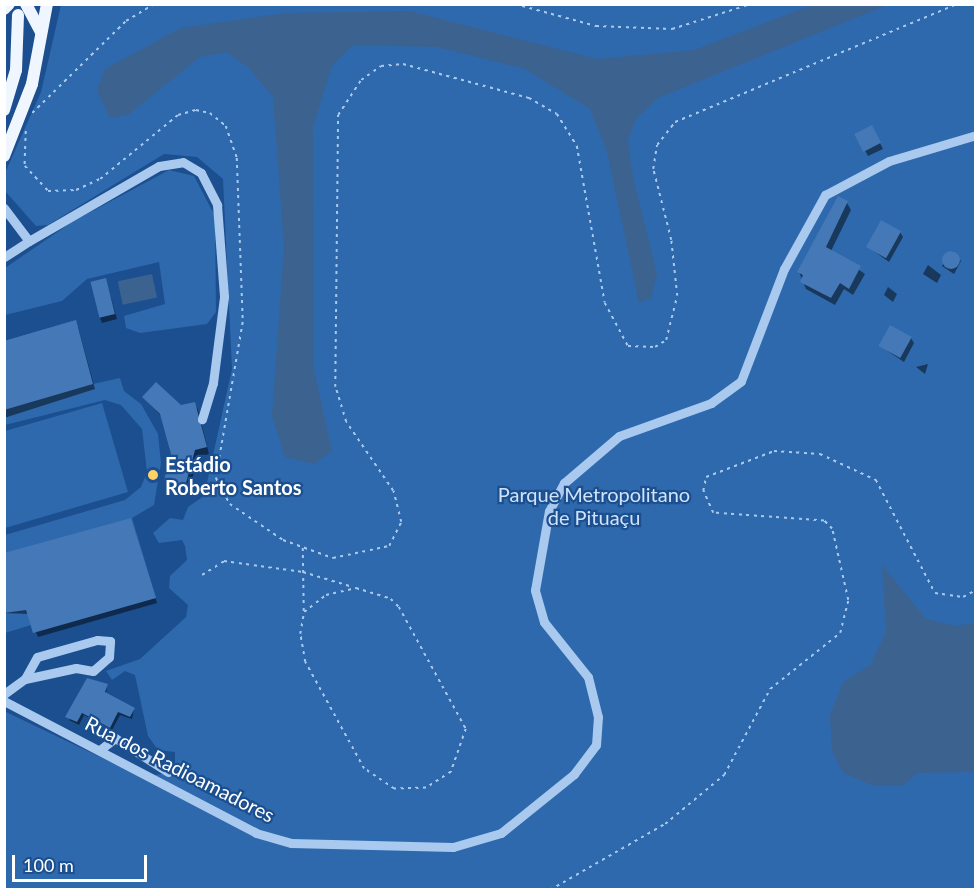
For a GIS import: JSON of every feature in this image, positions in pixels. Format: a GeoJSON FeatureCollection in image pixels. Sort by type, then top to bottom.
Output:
{"type":"FeatureCollection","features":[{"type":"Feature","properties":{"kind":"main road"},"geometry":{"type":"LineString","coordinates":[[4,9],[9,4]]}},
{"type":"Feature","properties":{"kind":"main road"},"geometry":{"type":"LineString","coordinates":[[26,4],[42,36]]}},
{"type":"Feature","properties":{"kind":"main road"},"geometry":{"type":"LineString","coordinates":[[4,156],[26,103],[47,4]]}},
{"type":"Feature","properties":{"kind":"main road"},"geometry":{"type":"LineString","coordinates":[[4,110],[16,70],[18,15]]}},
{"type":"Feature","properties":{"kind":"lane","name":"Rua dos Radioamadores"},"geometry":{"type":"LineString","coordinates":[[4,701],[101,749],[256,833],[291,843],[453,847],[476,844],[522,819],[574,774],[596,745],[598,717],[588,677],[544,622],[535,590],[549,511],[564,483],[620,436],[711,403],[741,381],[784,269],[825,195],[889,161],[975,135]]}},
{"type":"Feature","properties":{"kind":"lane"},"geometry":{"type":"LineString","coordinates":[[4,257],[159,166],[183,162],[201,173],[217,205],[224,297],[213,383],[202,419]]}},
{"type":"Feature","properties":{"kind":"lane"},"geometry":{"type":"LineString","coordinates":[[4,208],[29,241]]}},
{"type":"Feature","properties":{"kind":"lane"},"geometry":{"type":"LineString","coordinates":[[4,693],[25,679],[76,668],[93,671],[109,657],[110,641],[37,657],[25,679]]}},
{"type":"Feature","properties":{"kind":"lane"},"geometry":{"type":"LineString","coordinates":[[101,749],[116,738],[168,772]]}},
{"type":"Feature","properties":{"kind":"path"},"geometry":{"type":"LineString","coordinates":[[30,115],[126,21],[154,4]]}},
{"type":"Feature","properties":{"kind":"path"},"geometry":{"type":"LineString","coordinates":[[515,4],[596,26],[672,29],[751,4]]}},
{"type":"Feature","properties":{"kind":"path"},"geometry":{"type":"LineString","coordinates":[[27,126],[22,147],[25,166],[48,191],[76,190],[100,179],[178,115],[196,110],[210,113],[226,126],[237,158],[243,322],[216,478],[230,504],[303,547],[333,558],[389,546],[401,522],[393,491],[346,422],[335,387],[338,115],[361,80],[381,66],[403,64],[529,98],[557,114],[577,146],[605,303],[628,346],[655,347],[666,340],[677,296],[671,240],[653,170],[657,145],[675,123],[957,4]]}},
{"type":"Feature","properties":{"kind":"path"},"geometry":{"type":"LineString","coordinates":[[550,890],[665,824],[724,775],[770,689],[840,633],[848,600],[832,528],[824,521],[713,513],[703,491],[706,477],[774,452],[820,454],[876,480],[935,593],[963,597],[975,590]]}},
{"type":"Feature","properties":{"kind":"path"},"geometry":{"type":"LineString","coordinates":[[202,575],[224,561],[303,572],[392,599],[399,607],[458,708],[466,729],[464,746],[442,781],[411,791],[394,789],[364,769],[305,662],[300,634],[304,612],[303,572],[303,547]]}},
{"type":"Feature","properties":{"kind":"path"},"geometry":{"type":"LineString","coordinates":[[304,612],[326,595],[356,588]]}},
{"type":"Feature","properties":{"kind":"green space","name":"Parque Metropolitano de Pituaçu"},"geometry":{"type":"Polygon","coordinates":[[[61,5],[975,5],[975,889],[5,889],[4,711],[142,777],[175,772],[175,752],[158,750],[148,736],[135,675],[125,671],[112,680],[106,671],[140,659],[186,617],[188,605],[169,588],[170,576],[187,560],[185,546],[182,540],[159,543],[153,533],[170,518],[183,520],[188,507],[204,496],[232,369],[223,179],[197,157],[164,154],[48,225],[36,226],[5,191],[5,173],[41,92],[61,5]]]}},
{"type":"Feature","properties":{"kind":"green space"},"geometry":{"type":"Polygon","coordinates":[[[169,170],[194,176],[215,216],[216,312],[207,324],[140,333],[126,328],[124,316],[165,304],[159,262],[87,279],[62,301],[5,315],[5,268],[72,222],[169,170]]]}},
{"type":"Feature","properties":{"kind":"green space","name":"Estádio Roberto Santos"},"geometry":{"type":"Polygon","coordinates":[[[76,320],[93,384],[120,378],[124,391],[141,404],[158,434],[161,463],[154,505],[132,518],[156,598],[33,633],[31,625],[5,633],[5,535],[125,500],[141,487],[147,472],[142,429],[121,405],[105,400],[5,425],[5,341],[76,320]]]}},
{"type":"Feature","properties":{"kind":"green space"},"geometry":{"type":"Polygon","coordinates":[[[102,403],[128,492],[5,528],[5,431],[102,403]]]}},
{"type":"Feature","properties":{"kind":"shaded area"},"geometry":{"type":"Polygon","coordinates":[[[812,5],[887,5],[658,98],[636,119],[628,141],[633,176],[657,274],[651,298],[639,303],[607,152],[590,109],[525,69],[437,47],[353,45],[332,66],[313,127],[314,370],[332,451],[314,464],[285,457],[272,416],[284,247],[273,97],[248,67],[226,52],[200,57],[128,115],[110,118],[97,91],[105,69],[181,28],[286,13],[410,11],[597,59],[694,50],[812,5]]]}},
{"type":"Feature","properties":{"kind":"shaded area"},"geometry":{"type":"Polygon","coordinates":[[[152,274],[157,297],[123,305],[118,281],[152,274]]]}},
{"type":"Feature","properties":{"kind":"shaded area"},"geometry":{"type":"Polygon","coordinates":[[[882,565],[926,619],[955,626],[975,623],[975,772],[918,773],[902,786],[874,786],[843,773],[832,751],[830,715],[843,682],[870,665],[886,632],[882,565]]]}},
{"type":"Feature","properties":{"kind":"building"},"geometry":{"type":"Polygon","coordinates":[[[872,125],[881,143],[863,152],[854,134],[872,125]]]}},
{"type":"Feature","properties":{"kind":"building"},"geometry":{"type":"Polygon","coordinates":[[[838,196],[848,201],[826,247],[861,266],[849,289],[840,283],[831,298],[800,282],[803,275],[797,272],[838,196]]]}},
{"type":"Feature","properties":{"kind":"building"},"geometry":{"type":"Polygon","coordinates":[[[881,220],[901,231],[886,258],[866,247],[881,220]]]}},
{"type":"Feature","properties":{"kind":"building"},"geometry":{"type":"Polygon","coordinates":[[[951,251],[957,254],[960,260],[957,266],[951,269],[945,266],[942,260],[945,254],[951,251]]]}},
{"type":"Feature","properties":{"kind":"building"},"geometry":{"type":"Polygon","coordinates":[[[106,278],[115,314],[99,318],[90,282],[106,278]]]}},
{"type":"Feature","properties":{"kind":"building"},"geometry":{"type":"Polygon","coordinates":[[[76,320],[93,384],[4,410],[4,341],[76,320]]]}},
{"type":"Feature","properties":{"kind":"building"},"geometry":{"type":"Polygon","coordinates":[[[890,325],[912,337],[900,358],[878,346],[890,325]]]}},
{"type":"Feature","properties":{"kind":"building"},"geometry":{"type":"Polygon","coordinates":[[[156,382],[181,405],[195,402],[207,447],[195,450],[185,487],[164,480],[171,454],[160,414],[142,397],[156,382]]]}},
{"type":"Feature","properties":{"kind":"building"},"geometry":{"type":"Polygon","coordinates":[[[131,518],[156,598],[33,633],[26,610],[4,613],[4,553],[131,518]]]}},
{"type":"Feature","properties":{"kind":"building"},"geometry":{"type":"Polygon","coordinates":[[[87,678],[108,684],[105,692],[135,708],[130,717],[118,712],[110,728],[82,713],[77,722],[65,717],[87,678]]]}},
{"type":"Feature","properties":{"kind":"place","name":"Estádio Roberto Santos"},"geometry":{"type":"Point","coordinates":[153,475]}}]}
